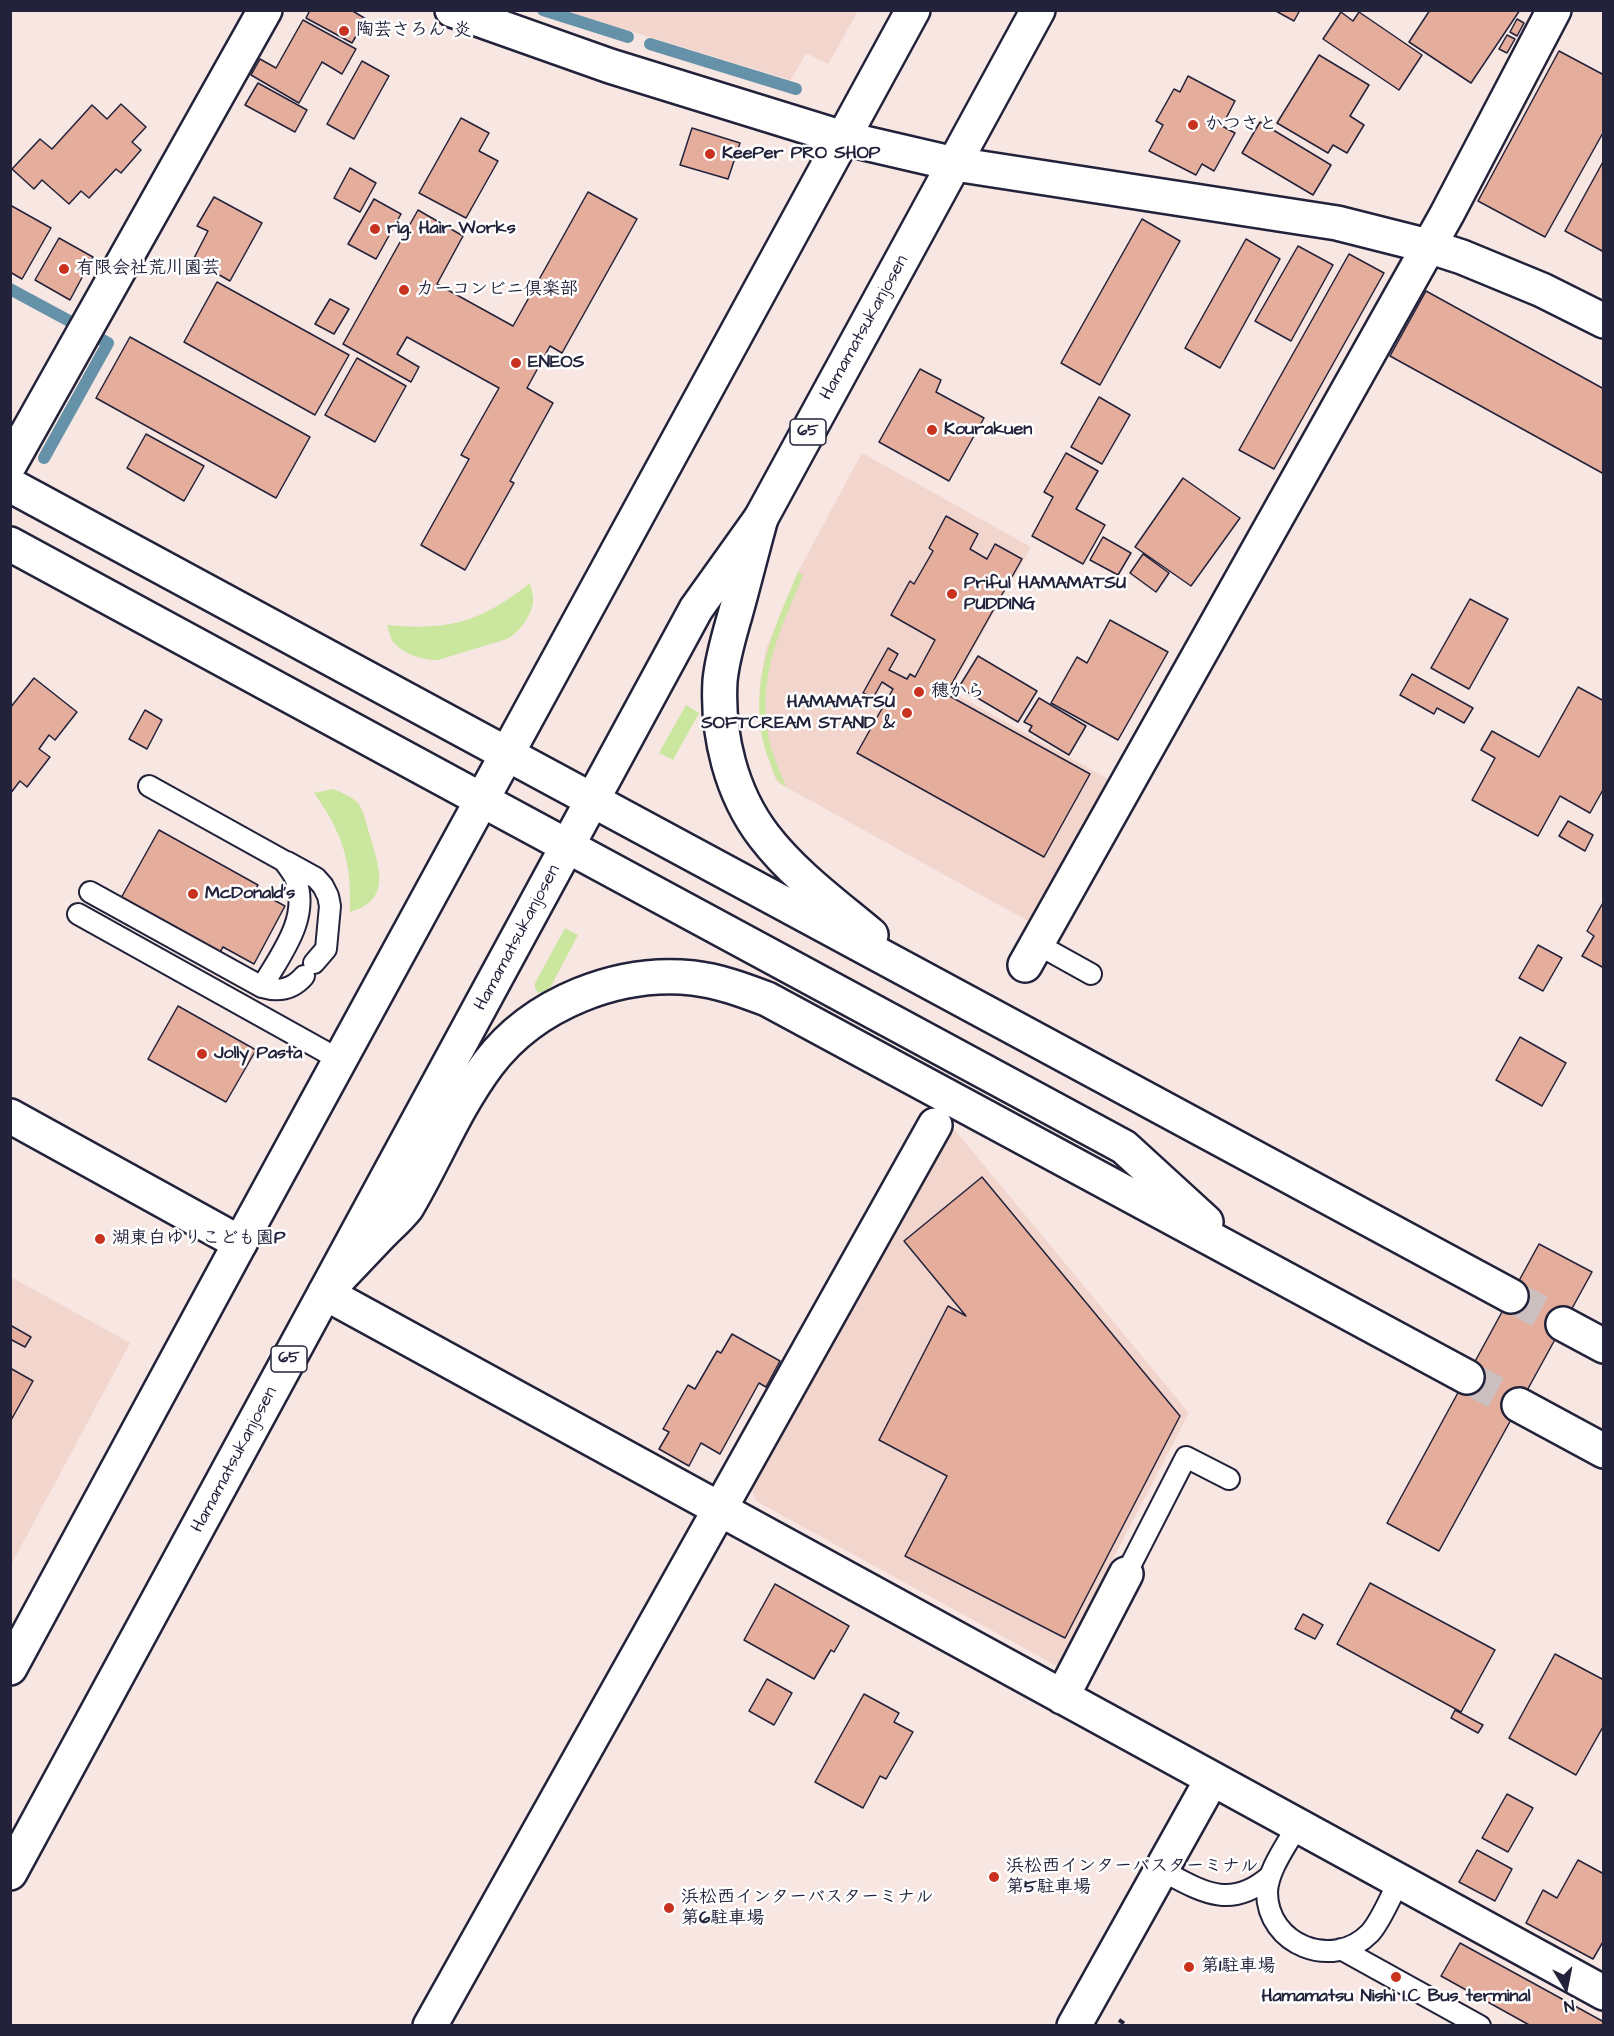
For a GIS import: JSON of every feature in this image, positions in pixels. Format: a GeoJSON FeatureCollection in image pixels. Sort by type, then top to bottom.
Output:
{"type":"FeatureCollection","features":[{"type":"Feature","properties":{"kind":"main road"},"geometry":{"type":"LineString","coordinates":[[10,464],[265,10]]}},
{"type":"Feature","properties":{"kind":"main road"},"geometry":{"type":"LineString","coordinates":[[452,10],[610,66],[843,138],[955,164],[1337,223],[1428,246],[1542,290],[1604,321]]}},
{"type":"Feature","properties":{"kind":"main road"},"geometry":{"type":"LineString","coordinates":[[10,1668],[913,10]]}},
{"type":"Feature","properties":{"kind":"main road","name":"Hamamatsukanjosen"},"geometry":{"type":"LineString","coordinates":[[10,1873],[696,609],[761,518],[1038,10]]}},
{"type":"Feature","properties":{"kind":"main road"},"geometry":{"type":"LineString","coordinates":[[1031,954],[1447,214],[1554,10]]}},
{"type":"Feature","properties":{"kind":"main road"},"geometry":{"type":"LineString","coordinates":[[10,485],[1511,1296]]}},
{"type":"Feature","properties":{"kind":"main road"},"geometry":{"type":"LineString","coordinates":[[761,518],[728,639],[720,680],[720,721],[727,761],[742,800],[770,843],[791,866],[920,977]]}},
{"type":"Feature","properties":{"kind":"main road"},"geometry":{"type":"LineString","coordinates":[[10,544],[1124,1147],[1240,1254]]}},
{"type":"Feature","properties":{"kind":"main road"},"geometry":{"type":"LineString","coordinates":[[1467,1377],[767,999],[731,985],[693,978],[655,977],[617,983],[580,995],[546,1012],[515,1035],[488,1063],[467,1095],[405,1209],[325,1293],[1604,1993]]}},
{"type":"Feature","properties":{"kind":"main road"},"geometry":{"type":"LineString","coordinates":[[10,1116],[240,1243]]}},
{"type":"Feature","properties":{"kind":"main road"},"geometry":{"type":"LineString","coordinates":[[430,2025],[935,1125]]}},
{"type":"Feature","properties":{"kind":"main road"},"geometry":{"type":"LineString","coordinates":[[1563,1324],[1604,1346]]}},
{"type":"Feature","properties":{"kind":"main road"},"geometry":{"type":"LineString","coordinates":[[1519,1405],[1604,1451]]}},
{"type":"Feature","properties":{"kind":"main road"},"geometry":{"type":"LineString","coordinates":[[1062,1697],[1126,1574]]}},
{"type":"Feature","properties":{"kind":"main road"},"geometry":{"type":"LineString","coordinates":[[1074,2025],[1212,1779]]}},
{"type":"Feature","properties":{"kind":"lane"},"geometry":{"type":"LineString","coordinates":[[90,892],[262,987],[274,991],[287,989],[298,982],[326,949],[330,906],[323,886],[316,878],[149,786]]}},
{"type":"Feature","properties":{"kind":"lane"},"geometry":{"type":"LineString","coordinates":[[262,987],[298,924],[301,902],[296,880],[284,861]]}},
{"type":"Feature","properties":{"kind":"lane"},"geometry":{"type":"LineString","coordinates":[[78,914],[340,1060]]}},
{"type":"Feature","properties":{"kind":"lane"},"geometry":{"type":"LineString","coordinates":[[1031,954],[1092,974]]}},
{"type":"Feature","properties":{"kind":"lane"},"geometry":{"type":"LineString","coordinates":[[1126,1574],[1186,1457],[1229,1479]]}},
{"type":"Feature","properties":{"kind":"lane"},"geometry":{"type":"LineString","coordinates":[[1297,1826],[1270,1876],[1268,1891],[1269,1908],[1275,1922],[1285,1935],[1298,1944],[1313,1950],[1329,1952],[1360,1942],[1371,1931],[1399,1881]]}},
{"type":"Feature","properties":{"kind":"lane"},"geometry":{"type":"LineString","coordinates":[[1161,1870],[1197,1889],[1224,1896],[1243,1893],[1258,1886],[1270,1876]]}},
{"type":"Feature","properties":{"kind":"lane"},"geometry":{"type":"LineString","coordinates":[[1341,1949],[1480,2025]]}},
{"type":"Feature","properties":{"kind":"shaded area"},"geometry":{"type":"Polygon","coordinates":[[[564,11],[858,11],[828,64],[806,53],[791,80],[564,11]]]}},
{"type":"Feature","properties":{"kind":"shaded area"},"geometry":{"type":"Polygon","coordinates":[[[862,453],[1031,547],[950,691],[1108,779],[1028,921],[777,782],[766,751],[760,718],[760,683],[766,649],[798,572],[862,453]]]}},
{"type":"Feature","properties":{"kind":"shaded area"},"geometry":{"type":"Polygon","coordinates":[[[954,1129],[1189,1413],[1057,1666],[756,1501],[752,1489],[954,1129]]]}},
{"type":"Feature","properties":{"kind":"shaded area"},"geometry":{"type":"Polygon","coordinates":[[[11,1277],[130,1343],[11,1565],[11,1277]]]}},
{"type":"Feature","properties":{"kind":"green space"},"geometry":{"type":"Polygon","coordinates":[[[798,572],[803,575],[785,618],[772,659],[766,701],[771,748],[786,787],[775,775],[762,735],[759,711],[760,687],[771,641],[798,572]]]}},
{"type":"Feature","properties":{"kind":"green space"},"geometry":{"type":"Polygon","coordinates":[[[530,583],[533,595],[532,608],[520,629],[507,639],[432,660],[414,656],[403,650],[394,643],[391,637],[387,625],[429,626],[463,621],[496,607],[530,583]]]}},
{"type":"Feature","properties":{"kind":"green space"},"geometry":{"type":"Polygon","coordinates":[[[686,705],[699,713],[673,760],[659,753],[686,705]]]}},
{"type":"Feature","properties":{"kind":"green space"},"geometry":{"type":"Polygon","coordinates":[[[333,789],[358,803],[364,815],[379,873],[377,892],[372,900],[363,907],[350,912],[349,879],[344,850],[332,822],[314,793],[333,789]]]}},
{"type":"Feature","properties":{"kind":"green space"},"geometry":{"type":"Polygon","coordinates":[[[565,928],[578,935],[549,990],[538,993],[535,983],[565,928]]]}},
{"type":"Feature","properties":{"kind":"building","name":"陶芸さろん 炎"},"geometry":{"type":"Polygon","coordinates":[[[310,10],[351,10],[366,19],[352,43],[306,18],[310,10]]]}},
{"type":"Feature","properties":{"kind":"building"},"geometry":{"type":"Polygon","coordinates":[[[1274,10],[1300,10],[1294,21],[1274,10]]]}},
{"type":"Feature","properties":{"kind":"building"},"geometry":{"type":"Polygon","coordinates":[[[1430,10],[1520,10],[1471,83],[1409,42],[1430,10]]]}},
{"type":"Feature","properties":{"kind":"building"},"geometry":{"type":"Polygon","coordinates":[[[1341,12],[1353,21],[1359,12],[1422,55],[1399,90],[1323,39],[1341,12]]]}},
{"type":"Feature","properties":{"kind":"building"},"geometry":{"type":"Polygon","coordinates":[[[1517,19],[1524,23],[1517,36],[1510,32],[1517,19]]]}},
{"type":"Feature","properties":{"kind":"building"},"geometry":{"type":"Polygon","coordinates":[[[303,20],[356,49],[342,74],[322,62],[299,103],[251,75],[260,59],[276,68],[303,20]]]}},
{"type":"Feature","properties":{"kind":"building"},"geometry":{"type":"Polygon","coordinates":[[[1507,35],[1515,39],[1507,53],[1499,49],[1507,35]]]}},
{"type":"Feature","properties":{"kind":"building"},"geometry":{"type":"Polygon","coordinates":[[[1559,51],[1604,75],[1604,131],[1545,237],[1478,201],[1559,51]]]}},
{"type":"Feature","properties":{"kind":"building"},"geometry":{"type":"Polygon","coordinates":[[[1319,55],[1369,85],[1350,116],[1364,125],[1347,153],[1333,145],[1328,153],[1277,123],[1319,55]]]}},
{"type":"Feature","properties":{"kind":"building"},"geometry":{"type":"Polygon","coordinates":[[[362,61],[389,76],[354,139],[327,124],[362,61]]]}},
{"type":"Feature","properties":{"kind":"building","name":"かつさと"},"geometry":{"type":"Polygon","coordinates":[[[1188,76],[1235,101],[1222,126],[1235,133],[1214,171],[1202,164],[1196,175],[1149,151],[1163,125],[1156,121],[1174,89],[1180,92],[1188,76]]]}},
{"type":"Feature","properties":{"kind":"building"},"geometry":{"type":"Polygon","coordinates":[[[258,83],[307,110],[295,132],[245,105],[258,83]]]}},
{"type":"Feature","properties":{"kind":"building"},"geometry":{"type":"Polygon","coordinates":[[[121,104],[146,127],[132,142],[141,150],[121,173],[116,169],[89,198],[81,191],[69,204],[42,180],[34,189],[12,169],[40,139],[52,149],[92,105],[107,119],[121,104]]]}},
{"type":"Feature","properties":{"kind":"building"},"geometry":{"type":"Polygon","coordinates":[[[461,118],[489,133],[479,151],[498,161],[466,218],[419,193],[461,118]]]}},
{"type":"Feature","properties":{"kind":"building"},"geometry":{"type":"Polygon","coordinates":[[[1260,122],[1331,165],[1313,195],[1242,153],[1260,122]]]}},
{"type":"Feature","properties":{"kind":"building","name":"KeePer PRO SHOP"},"geometry":{"type":"Polygon","coordinates":[[[692,128],[740,143],[728,179],[680,165],[692,128]]]}},
{"type":"Feature","properties":{"kind":"building"},"geometry":{"type":"Polygon","coordinates":[[[1604,160],[1604,252],[1565,231],[1604,160]]]}},
{"type":"Feature","properties":{"kind":"building"},"geometry":{"type":"Polygon","coordinates":[[[350,168],[376,183],[360,212],[334,198],[350,168]]]}},
{"type":"Feature","properties":{"kind":"building"},"geometry":{"type":"Polygon","coordinates":[[[588,192],[637,219],[562,353],[550,346],[527,388],[553,403],[510,481],[514,483],[465,570],[421,545],[469,459],[461,455],[499,388],[407,337],[397,354],[419,367],[411,382],[343,344],[418,210],[463,236],[437,284],[513,326],[588,192]]]}},
{"type":"Feature","properties":{"kind":"building"},"geometry":{"type":"Polygon","coordinates":[[[214,197],[262,223],[230,281],[193,260],[208,231],[197,226],[214,197]]]}},
{"type":"Feature","properties":{"kind":"building"},"geometry":{"type":"Polygon","coordinates":[[[374,199],[401,214],[376,259],[348,244],[374,199]]]}},
{"type":"Feature","properties":{"kind":"building"},"geometry":{"type":"Polygon","coordinates":[[[10,205],[51,228],[22,279],[10,272],[10,205]]]}},
{"type":"Feature","properties":{"kind":"building"},"geometry":{"type":"Polygon","coordinates":[[[1142,219],[1180,241],[1100,385],[1061,363],[1142,219]]]}},
{"type":"Feature","properties":{"kind":"building"},"geometry":{"type":"Polygon","coordinates":[[[59,238],[93,257],[70,300],[35,280],[59,238]]]}},
{"type":"Feature","properties":{"kind":"building"},"geometry":{"type":"Polygon","coordinates":[[[1246,239],[1280,259],[1220,368],[1185,348],[1246,239]]]}},
{"type":"Feature","properties":{"kind":"building"},"geometry":{"type":"Polygon","coordinates":[[[1298,246],[1333,265],[1291,341],[1255,321],[1298,246]]]}},
{"type":"Feature","properties":{"kind":"building"},"geometry":{"type":"Polygon","coordinates":[[[1349,254],[1384,273],[1274,469],[1239,450],[1349,254]]]}},
{"type":"Feature","properties":{"kind":"building"},"geometry":{"type":"Polygon","coordinates":[[[217,282],[349,355],[315,415],[184,342],[217,282]]]}},
{"type":"Feature","properties":{"kind":"building"},"geometry":{"type":"Polygon","coordinates":[[[1426,291],[1604,389],[1604,474],[1390,356],[1426,291]]]}},
{"type":"Feature","properties":{"kind":"building"},"geometry":{"type":"Polygon","coordinates":[[[330,299],[349,309],[334,334],[315,324],[330,299]]]}},
{"type":"Feature","properties":{"kind":"building"},"geometry":{"type":"Polygon","coordinates":[[[130,337],[310,437],[276,498],[96,398],[130,337]]]}},
{"type":"Feature","properties":{"kind":"building"},"geometry":{"type":"Polygon","coordinates":[[[357,358],[406,386],[375,442],[325,415],[357,358]]]}},
{"type":"Feature","properties":{"kind":"building","name":"Kourakuen"},"geometry":{"type":"Polygon","coordinates":[[[920,369],[941,380],[936,392],[984,418],[949,481],[879,442],[920,369]]]}},
{"type":"Feature","properties":{"kind":"building"},"geometry":{"type":"Polygon","coordinates":[[[1099,397],[1130,415],[1102,464],[1071,447],[1099,397]]]}},
{"type":"Feature","properties":{"kind":"building"},"geometry":{"type":"Polygon","coordinates":[[[146,434],[204,466],[184,501],[127,468],[146,434]]]}},
{"type":"Feature","properties":{"kind":"building"},"geometry":{"type":"Polygon","coordinates":[[[1066,453],[1098,471],[1076,509],[1105,525],[1083,564],[1032,536],[1053,497],[1044,492],[1066,453]]]}},
{"type":"Feature","properties":{"kind":"building"},"geometry":{"type":"Polygon","coordinates":[[[1183,478],[1240,518],[1191,586],[1135,547],[1183,478]]]}},
{"type":"Feature","properties":{"kind":"building"},"geometry":{"type":"Polygon","coordinates":[[[946,516],[978,534],[970,549],[987,559],[995,544],[1022,559],[946,694],[1090,774],[1044,857],[857,753],[893,689],[882,682],[873,698],[863,693],[888,648],[898,654],[889,670],[907,679],[910,674],[915,677],[935,640],[891,615],[910,581],[914,584],[933,551],[929,548],[946,516]]]}},
{"type":"Feature","properties":{"kind":"building"},"geometry":{"type":"Polygon","coordinates":[[[1103,537],[1131,553],[1118,575],[1090,560],[1103,537]]]}},
{"type":"Feature","properties":{"kind":"building"},"geometry":{"type":"Polygon","coordinates":[[[1143,554],[1169,573],[1156,592],[1130,573],[1143,554]]]}},
{"type":"Feature","properties":{"kind":"building"},"geometry":{"type":"Polygon","coordinates":[[[1470,599],[1508,619],[1469,689],[1431,668],[1470,599]]]}},
{"type":"Feature","properties":{"kind":"building"},"geometry":{"type":"Polygon","coordinates":[[[1110,620],[1168,652],[1118,740],[1051,703],[1077,657],[1087,663],[1110,620]]]}},
{"type":"Feature","properties":{"kind":"building"},"geometry":{"type":"Polygon","coordinates":[[[978,656],[1037,691],[1018,722],[959,687],[978,656]]]}},
{"type":"Feature","properties":{"kind":"building"},"geometry":{"type":"Polygon","coordinates":[[[1412,674],[1473,708],[1464,723],[1437,708],[1434,714],[1400,695],[1412,674]]]}},
{"type":"Feature","properties":{"kind":"building"},"geometry":{"type":"Polygon","coordinates":[[[34,678],[77,712],[55,740],[49,735],[39,749],[50,757],[27,787],[20,781],[10,794],[10,708],[34,678]]]}},
{"type":"Feature","properties":{"kind":"building"},"geometry":{"type":"Polygon","coordinates":[[[1578,687],[1604,701],[1604,788],[1590,813],[1560,796],[1538,836],[1472,800],[1495,758],[1481,750],[1492,731],[1539,757],[1578,687]]]}},
{"type":"Feature","properties":{"kind":"building"},"geometry":{"type":"Polygon","coordinates":[[[1039,698],[1086,726],[1069,755],[1029,731],[1032,726],[1024,722],[1039,698]]]}},
{"type":"Feature","properties":{"kind":"building"},"geometry":{"type":"Polygon","coordinates":[[[145,710],[162,720],[147,749],[129,739],[145,710]]]}},
{"type":"Feature","properties":{"kind":"building"},"geometry":{"type":"Polygon","coordinates":[[[1568,821],[1593,835],[1585,851],[1559,836],[1568,821]]]}},
{"type":"Feature","properties":{"kind":"building","name":"McDonald's"},"geometry":{"type":"Polygon","coordinates":[[[159,830],[258,885],[255,890],[285,906],[254,964],[223,947],[220,952],[121,898],[159,830]]]}},
{"type":"Feature","properties":{"kind":"building"},"geometry":{"type":"Polygon","coordinates":[[[1604,901],[1604,968],[1582,956],[1594,936],[1587,931],[1604,901]]]}},
{"type":"Feature","properties":{"kind":"building"},"geometry":{"type":"Polygon","coordinates":[[[1538,945],[1562,958],[1543,991],[1519,978],[1538,945]]]}},
{"type":"Feature","properties":{"kind":"building"},"geometry":{"type":"Polygon","coordinates":[[[178,1006],[256,1050],[226,1102],[148,1059],[178,1006]]]}},
{"type":"Feature","properties":{"kind":"building"},"geometry":{"type":"Polygon","coordinates":[[[1520,1037],[1566,1063],[1542,1106],[1496,1080],[1520,1037]]]}},
{"type":"Feature","properties":{"kind":"building"},"geometry":{"type":"Polygon","coordinates":[[[982,1177],[1180,1416],[1065,1638],[905,1556],[947,1476],[879,1440],[948,1306],[966,1316],[904,1241],[982,1177]]]}},
{"type":"Feature","properties":{"kind":"building"},"geometry":{"type":"Polygon","coordinates":[[[1539,1244],[1592,1272],[1439,1551],[1387,1523],[1539,1244]]]}},
{"type":"Feature","properties":{"kind":"building"},"geometry":{"type":"Polygon","coordinates":[[[10,1325],[31,1337],[25,1347],[10,1339],[10,1325]]]}},
{"type":"Feature","properties":{"kind":"building"},"geometry":{"type":"Polygon","coordinates":[[[732,1334],[780,1361],[766,1387],[759,1383],[720,1454],[701,1443],[689,1466],[659,1449],[669,1432],[663,1429],[688,1385],[695,1389],[717,1351],[721,1353],[732,1334]]]}},
{"type":"Feature","properties":{"kind":"building"},"geometry":{"type":"Polygon","coordinates":[[[10,1368],[33,1381],[10,1422],[10,1368]]]}},
{"type":"Feature","properties":{"kind":"building"},"geometry":{"type":"Polygon","coordinates":[[[1370,1583],[1495,1650],[1461,1712],[1337,1644],[1370,1583]]]}},
{"type":"Feature","properties":{"kind":"building"},"geometry":{"type":"Polygon","coordinates":[[[775,1584],[849,1626],[834,1652],[831,1650],[814,1679],[744,1640],[775,1584]]]}},
{"type":"Feature","properties":{"kind":"building"},"geometry":{"type":"Polygon","coordinates":[[[1303,1614],[1323,1625],[1315,1639],[1295,1629],[1303,1614]]]}},
{"type":"Feature","properties":{"kind":"building"},"geometry":{"type":"Polygon","coordinates":[[[1555,1654],[1604,1680],[1604,1725],[1576,1775],[1509,1738],[1555,1654]]]}},
{"type":"Feature","properties":{"kind":"building"},"geometry":{"type":"Polygon","coordinates":[[[767,1679],[792,1693],[774,1725],[749,1711],[767,1679]]]}},
{"type":"Feature","properties":{"kind":"building"},"geometry":{"type":"Polygon","coordinates":[[[864,1694],[899,1713],[894,1722],[913,1732],[886,1779],[880,1776],[863,1808],[815,1782],[864,1694]]]}},
{"type":"Feature","properties":{"kind":"building"},"geometry":{"type":"Polygon","coordinates":[[[1455,1710],[1483,1725],[1478,1733],[1451,1718],[1455,1710]]]}},
{"type":"Feature","properties":{"kind":"building"},"geometry":{"type":"Polygon","coordinates":[[[1507,1794],[1533,1808],[1508,1852],[1482,1838],[1507,1794]]]}},
{"type":"Feature","properties":{"kind":"building"},"geometry":{"type":"Polygon","coordinates":[[[1477,1850],[1512,1869],[1495,1901],[1459,1882],[1477,1850]]]}},
{"type":"Feature","properties":{"kind":"building"},"geometry":{"type":"Polygon","coordinates":[[[1578,1860],[1604,1874],[1604,1940],[1593,1959],[1526,1923],[1543,1890],[1557,1898],[1578,1860]]]}},
{"type":"Feature","properties":{"kind":"building"},"geometry":{"type":"Polygon","coordinates":[[[1460,1943],[1604,2022],[1604,2026],[1531,2026],[1441,1976],[1460,1943]]]}},
{"type":"Feature","properties":{"kind":"waterway"},"geometry":{"type":"LineString","coordinates":[[543,10],[628,37]]}},
{"type":"Feature","properties":{"kind":"waterway"},"geometry":{"type":"LineString","coordinates":[[650,44],[796,89]]}},
{"type":"Feature","properties":{"kind":"waterway"},"geometry":{"type":"LineString","coordinates":[[10,289],[73,323]]}},
{"type":"Feature","properties":{"kind":"waterway"},"geometry":{"type":"LineString","coordinates":[[44,458],[108,343],[99,338]]}},
{"type":"Feature","properties":{"kind":"tunnel"},"geometry":{"type":"LineString","coordinates":[[1511,1296],[1563,1324]]}},
{"type":"Feature","properties":{"kind":"tunnel"},"geometry":{"type":"LineString","coordinates":[[1467,1377],[1519,1405]]}},
{"type":"Feature","properties":{"kind":"place","name":"陶芸さろん 炎"},"geometry":{"type":"Point","coordinates":[344,31]}},
{"type":"Feature","properties":{"kind":"place","name":"かつさと"},"geometry":{"type":"Point","coordinates":[1193,125]}},
{"type":"Feature","properties":{"kind":"place","name":"KeePer PRO SHOP"},"geometry":{"type":"Point","coordinates":[710,154]}},
{"type":"Feature","properties":{"kind":"place","name":"rig. Hair Works"},"geometry":{"type":"Point","coordinates":[375,229]}},
{"type":"Feature","properties":{"kind":"place","name":"有限会社荒川園芸"},"geometry":{"type":"Point","coordinates":[64,269]}},
{"type":"Feature","properties":{"kind":"place","name":"カーコンビニ倶楽部"},"geometry":{"type":"Point","coordinates":[404,290]}},
{"type":"Feature","properties":{"kind":"place","name":"ENEOS"},"geometry":{"type":"Point","coordinates":[516,363]}},
{"type":"Feature","properties":{"kind":"place","name":"Kourakuen"},"geometry":{"type":"Point","coordinates":[932,430]}},
{"type":"Feature","properties":{"kind":"place","name":"Priful HAMAMATSU PUDDING"},"geometry":{"type":"Point","coordinates":[952,594]}},
{"type":"Feature","properties":{"kind":"place","name":"穂から"},"geometry":{"type":"Point","coordinates":[919,692]}},
{"type":"Feature","properties":{"kind":"place","name":"HAMAMATSU SOFTCREAM STAND &"},"geometry":{"type":"Point","coordinates":[907,713]}},
{"type":"Feature","properties":{"kind":"place","name":"McDonald's"},"geometry":{"type":"Point","coordinates":[193,894]}},
{"type":"Feature","properties":{"kind":"place","name":"Jolly Pasta"},"geometry":{"type":"Point","coordinates":[202,1054]}},
{"type":"Feature","properties":{"kind":"place","name":"湖東白ゆりこども園P"},"geometry":{"type":"Point","coordinates":[100,1239]}},
{"type":"Feature","properties":{"kind":"place","name":"浜松西インターバスターミナル 第5駐車場"},"geometry":{"type":"Point","coordinates":[994,1877]}},
{"type":"Feature","properties":{"kind":"place","name":"浜松西インターバスターミナル 第6駐車場"},"geometry":{"type":"Point","coordinates":[669,1908]}},
{"type":"Feature","properties":{"kind":"place","name":"第1駐車場"},"geometry":{"type":"Point","coordinates":[1189,1967]}},
{"type":"Feature","properties":{"kind":"place","name":"Hamamatsu Nishi I.C Bus terminal"},"geometry":{"type":"Point","coordinates":[1396,1977]}}]}
